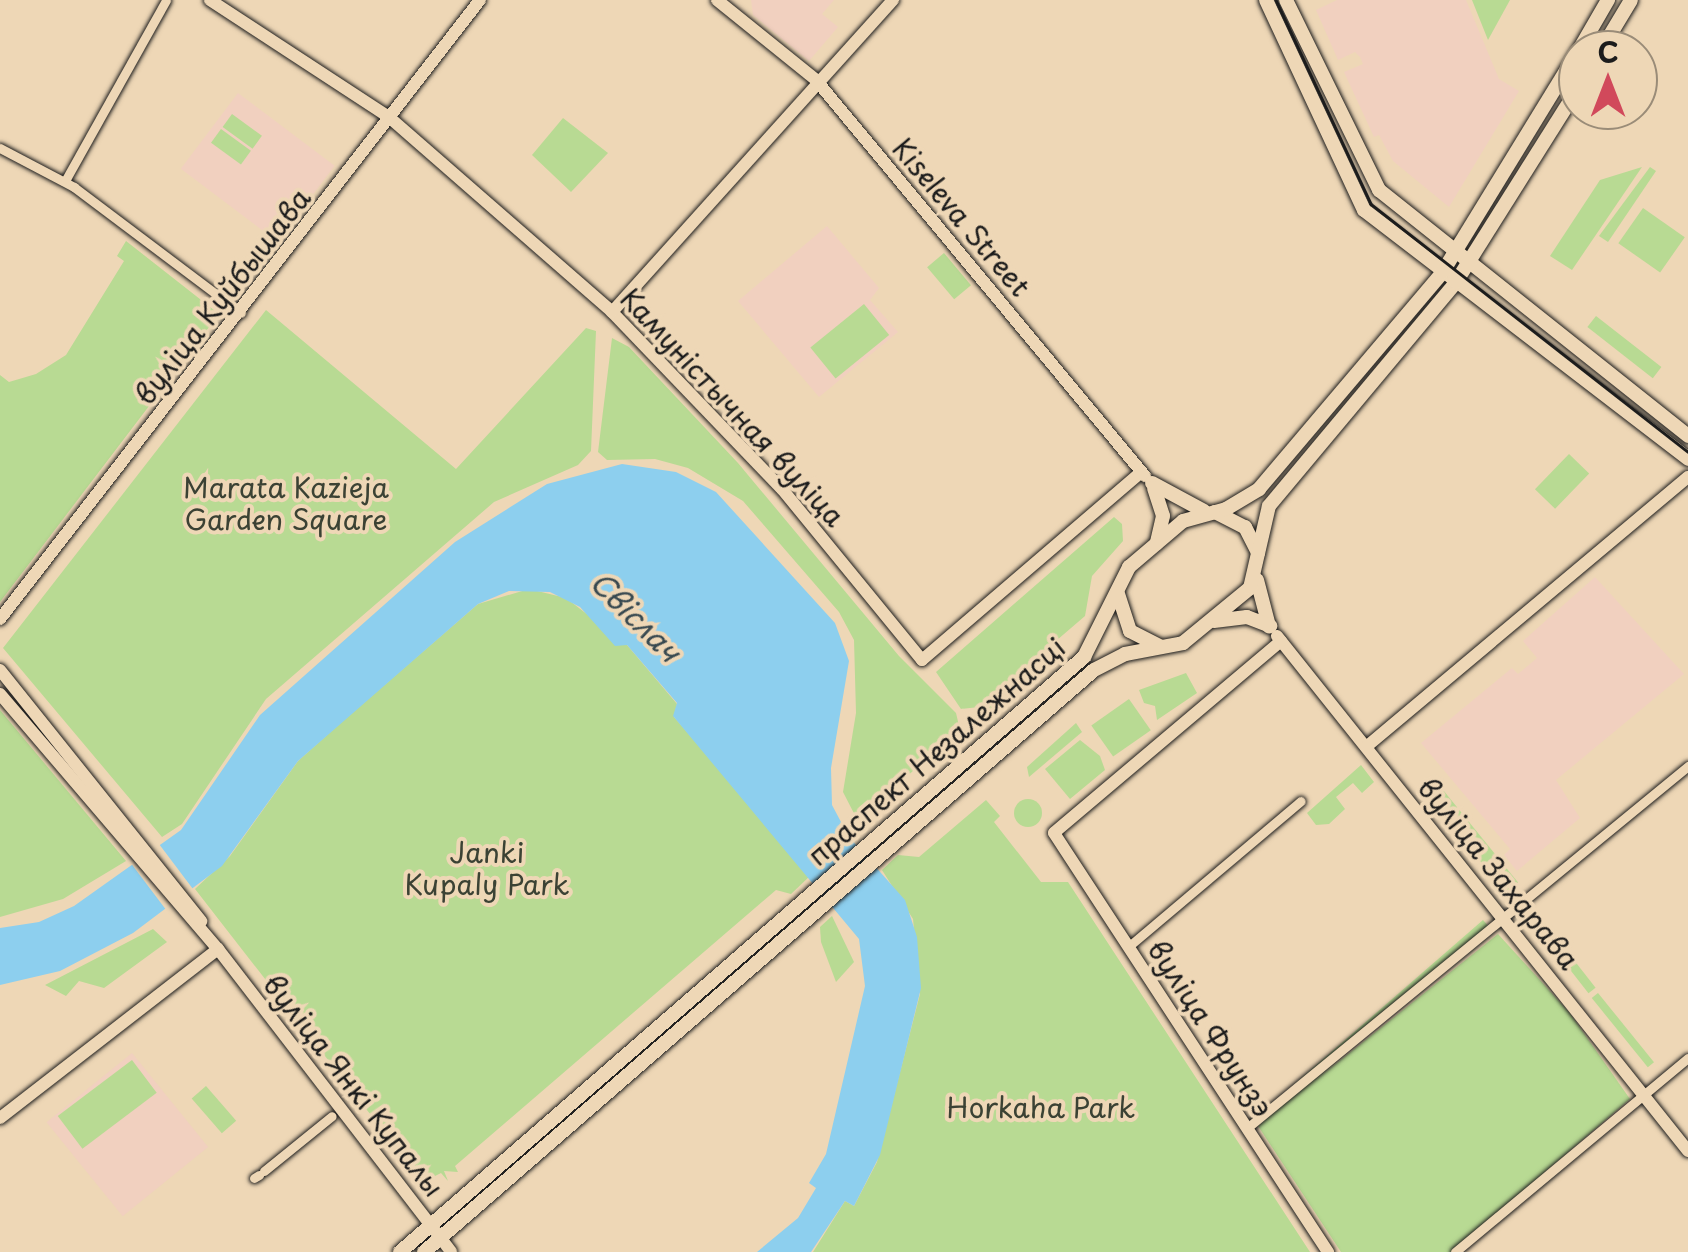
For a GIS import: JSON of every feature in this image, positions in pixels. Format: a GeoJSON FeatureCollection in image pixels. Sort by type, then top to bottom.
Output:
{"type":"FeatureCollection","features":[{"type":"Feature","properties":{"kind":"main road"},"geometry":{"type":"LineString","coordinates":[[1266,0],[1356,200],[1442,273],[1688,459]]}},
{"type":"Feature","properties":{"kind":"main road"},"geometry":{"type":"LineString","coordinates":[[1286,0],[1378,190],[1688,436]]}},
{"type":"Feature","properties":{"kind":"main road","name":"праспект Незалежнасці"},"geometry":{"type":"LineString","coordinates":[[1590,30],[1608,0]]}},
{"type":"Feature","properties":{"kind":"main road"},"geometry":{"type":"LineString","coordinates":[[1613,30],[1631,0]]}},
{"type":"Feature","properties":{"kind":"main road","name":"праспект Незалежнасці"},"geometry":{"type":"LineString","coordinates":[[400,1252],[1084,657],[1129,567],[1183,521],[1212,512],[1258,488],[1442,273],[1558,83]]}},
{"type":"Feature","properties":{"kind":"main road"},"geometry":{"type":"LineString","coordinates":[[1306,91],[1325,84]]}},
{"type":"Feature","properties":{"kind":"main road"},"geometry":{"type":"LineString","coordinates":[[1270,626],[1258,599],[1258,566],[1269,506],[1472,261],[1558,121]]}},
{"type":"Feature","properties":{"kind":"main road"},"geometry":{"type":"LineString","coordinates":[[1146,478],[1183,505],[1212,512],[1245,527],[1258,566]]}},
{"type":"Feature","properties":{"kind":"main road"},"geometry":{"type":"LineString","coordinates":[[1146,478],[1163,516],[1157,544]]}},
{"type":"Feature","properties":{"kind":"main road","name":"праспект Незалежнасці"},"geometry":{"type":"LineString","coordinates":[[424,1252],[1103,664],[1183,643],[1213,621],[1258,566]]}},
{"type":"Feature","properties":{"kind":"main road"},"geometry":{"type":"LineString","coordinates":[[1118,588],[1119,611],[1130,631],[1164,646]]}},
{"type":"Feature","properties":{"kind":"main road"},"geometry":{"type":"LineString","coordinates":[[1213,621],[1246,617],[1270,626]]}},
{"type":"Feature","properties":{"kind":"street"},"geometry":{"type":"LineString","coordinates":[[66,181],[166,0]]}},
{"type":"Feature","properties":{"kind":"street","name":"Камуністычная вуліца"},"geometry":{"type":"LineString","coordinates":[[210,0],[390,118],[612,312],[773,478],[922,660],[1146,478]]}},
{"type":"Feature","properties":{"kind":"street","name":"вуліца Куйбышава"},"geometry":{"type":"LineString","coordinates":[[0,619],[480,0]]}},
{"type":"Feature","properties":{"kind":"street","name":"Kiseleva Street"},"geometry":{"type":"LineString","coordinates":[[717,0],[816,80],[1146,478]]}},
{"type":"Feature","properties":{"kind":"street"},"geometry":{"type":"LineString","coordinates":[[612,312],[816,80],[892,0]]}},
{"type":"Feature","properties":{"kind":"street"},"geometry":{"type":"LineString","coordinates":[[0,148],[66,181],[241,313]]}},
{"type":"Feature","properties":{"kind":"street"},"geometry":{"type":"LineString","coordinates":[[1366,747],[1688,477]]}},
{"type":"Feature","properties":{"kind":"street","name":"вуліца Захарава"},"geometry":{"type":"LineString","coordinates":[[1270,626],[1688,1151]]}},
{"type":"Feature","properties":{"kind":"street","name":"вуліца Фрунзэ"},"geometry":{"type":"LineString","coordinates":[[1281,641],[1055,830],[1328,1252]]}},
{"type":"Feature","properties":{"kind":"street","name":"вуліца Янкі Купалы"},"geometry":{"type":"LineString","coordinates":[[0,670],[451,1252]]}},
{"type":"Feature","properties":{"kind":"street","name":"вуліца Янкі Купалы"},"geometry":{"type":"LineString","coordinates":[[0,694],[146,854]]}},
{"type":"Feature","properties":{"kind":"street"},"geometry":{"type":"LineString","coordinates":[[1246,1128],[1688,766]]}},
{"type":"Feature","properties":{"kind":"street"},"geometry":{"type":"LineString","coordinates":[[1128,947],[1301,800]]}},
{"type":"Feature","properties":{"kind":"street"},"geometry":{"type":"LineString","coordinates":[[2,1114],[218,949]]}},
{"type":"Feature","properties":{"kind":"street"},"geometry":{"type":"LineString","coordinates":[[1455,1252],[1688,1058]]}},
{"type":"Feature","properties":{"kind":"street"},"geometry":{"type":"LineString","coordinates":[[259,1175],[332,1116]]}},
{"type":"Feature","properties":{"kind":"shaded area"},"geometry":{"type":"Polygon","coordinates":[[[751,0],[834,0],[822,14],[838,27],[809,61],[753,15],[751,0]]]}},
{"type":"Feature","properties":{"kind":"shaded area"},"geometry":{"type":"Polygon","coordinates":[[[1337,0],[1466,0],[1499,79],[1519,91],[1449,207],[1393,161],[1379,135],[1374,137],[1344,72],[1363,64],[1360,57],[1355,52],[1338,60],[1316,10],[1337,0]]]}},
{"type":"Feature","properties":{"kind":"shaded area"},"geometry":{"type":"Polygon","coordinates":[[[238,93],[335,166],[277,242],[181,169],[238,93]]]}},
{"type":"Feature","properties":{"kind":"shaded area"},"geometry":{"type":"Polygon","coordinates":[[[827,226],[879,288],[870,300],[898,332],[819,397],[738,301],[827,226]]]}},
{"type":"Feature","properties":{"kind":"shaded area"},"geometry":{"type":"Polygon","coordinates":[[[1595,577],[1684,674],[1556,780],[1580,818],[1517,871],[1504,855],[1510,849],[1421,743],[1512,668],[1518,674],[1537,658],[1523,641],[1595,577]]]}},
{"type":"Feature","properties":{"kind":"shaded area"},"geometry":{"type":"Polygon","coordinates":[[[132,1053],[208,1147],[123,1216],[47,1122],[132,1053]]]}},
{"type":"Feature","properties":{"kind":"green space"},"geometry":{"type":"Polygon","coordinates":[[[1472,0],[1510,0],[1488,40],[1472,0]]]}},
{"type":"Feature","properties":{"kind":"green space"},"geometry":{"type":"Polygon","coordinates":[[[232,114],[262,136],[253,149],[223,127],[232,114]]]}},
{"type":"Feature","properties":{"kind":"green space"},"geometry":{"type":"Polygon","coordinates":[[[563,118],[608,153],[571,192],[532,155],[563,118]]]}},
{"type":"Feature","properties":{"kind":"green space"},"geometry":{"type":"Polygon","coordinates":[[[221,129],[251,151],[241,165],[211,143],[221,129]]]}},
{"type":"Feature","properties":{"kind":"green space"},"geometry":{"type":"Polygon","coordinates":[[[1642,167],[1572,270],[1550,256],[1600,180],[1642,167]]]}},
{"type":"Feature","properties":{"kind":"green space"},"geometry":{"type":"Polygon","coordinates":[[[1650,167],[1656,171],[1608,242],[1599,236],[1650,167]]]}},
{"type":"Feature","properties":{"kind":"green space"},"geometry":{"type":"Polygon","coordinates":[[[1643,208],[1685,237],[1660,272],[1618,243],[1643,208]]]}},
{"type":"Feature","properties":{"kind":"green space"},"geometry":{"type":"Polygon","coordinates":[[[126,241],[219,314],[0,602],[0,375],[9,382],[36,374],[66,355],[124,261],[117,256],[126,241]]]}},
{"type":"Feature","properties":{"kind":"green space"},"geometry":{"type":"Polygon","coordinates":[[[944,253],[971,285],[954,299],[927,267],[944,253]]]}},
{"type":"Feature","properties":{"kind":"green space"},"geometry":{"type":"Polygon","coordinates":[[[864,304],[889,335],[836,379],[810,347],[864,304]]]}},
{"type":"Feature","properties":{"kind":"green space","name":"Marata Kazieja Garden Square"},"geometry":{"type":"Polygon","coordinates":[[[266,310],[456,469],[586,328],[596,331],[591,451],[578,465],[494,502],[266,699],[182,824],[162,837],[3,648],[266,310]]]}},
{"type":"Feature","properties":{"kind":"green space"},"geometry":{"type":"Polygon","coordinates":[[[1596,316],[1661,367],[1653,378],[1587,327],[1596,316]]]}},
{"type":"Feature","properties":{"kind":"green space"},"geometry":{"type":"Polygon","coordinates":[[[612,338],[629,347],[738,463],[899,656],[956,713],[960,730],[874,805],[874,818],[862,829],[843,792],[856,713],[854,640],[839,612],[743,501],[688,468],[655,459],[607,460],[598,452],[612,338]]]}},
{"type":"Feature","properties":{"kind":"green space"},"geometry":{"type":"Polygon","coordinates":[[[1569,454],[1589,473],[1555,509],[1535,489],[1569,454]]]}},
{"type":"Feature","properties":{"kind":"green space"},"geometry":{"type":"Polygon","coordinates":[[[1114,517],[1122,524],[1123,541],[1092,576],[1085,616],[979,707],[961,709],[936,672],[1114,517]]]}},
{"type":"Feature","properties":{"kind":"green space","name":"Janki Kupaly Park"},"geometry":{"type":"Polygon","coordinates":[[[529,589],[566,598],[627,645],[677,704],[674,717],[811,875],[791,894],[776,890],[455,1166],[458,1172],[444,1171],[448,1181],[441,1173],[423,1182],[195,889],[230,856],[298,761],[478,604],[529,589]]]}},
{"type":"Feature","properties":{"kind":"green space"},"geometry":{"type":"Polygon","coordinates":[[[1035,666],[1038,674],[982,722],[975,715],[1035,666]]]}},
{"type":"Feature","properties":{"kind":"green space"},"geometry":{"type":"Polygon","coordinates":[[[1186,673],[1197,693],[1157,720],[1155,706],[1144,703],[1139,690],[1186,673]]]}},
{"type":"Feature","properties":{"kind":"green space"},"geometry":{"type":"Polygon","coordinates":[[[1129,699],[1151,730],[1113,757],[1091,725],[1129,699]]]}},
{"type":"Feature","properties":{"kind":"green space"},"geometry":{"type":"Polygon","coordinates":[[[0,710],[126,861],[63,899],[0,917],[0,710]]]}},
{"type":"Feature","properties":{"kind":"green space"},"geometry":{"type":"Polygon","coordinates":[[[1076,723],[1082,732],[1029,777],[1027,767],[1076,723]]]}},
{"type":"Feature","properties":{"kind":"green space"},"geometry":{"type":"Polygon","coordinates":[[[1080,740],[1100,756],[1105,770],[1070,799],[1045,769],[1080,740]]]}},
{"type":"Feature","properties":{"kind":"green space"},"geometry":{"type":"Polygon","coordinates":[[[1361,765],[1374,782],[1362,793],[1353,783],[1336,797],[1345,809],[1329,824],[1316,825],[1307,813],[1361,765]]]}},
{"type":"Feature","properties":{"kind":"green space"},"geometry":{"type":"Polygon","coordinates":[[[1435,780],[1518,883],[1506,893],[1423,790],[1435,780]]]}},
{"type":"Feature","properties":{"kind":"green space"},"geometry":{"type":"Polygon","coordinates":[[[1028,799],[1038,803],[1042,813],[1038,823],[1028,827],[1018,823],[1014,813],[1018,803],[1028,799]]]}},
{"type":"Feature","properties":{"kind":"green space","name":"Horkaha Park"},"geometry":{"type":"Polygon","coordinates":[[[986,800],[1000,816],[994,822],[1041,882],[1068,882],[1310,1252],[813,1252],[845,1201],[854,1206],[877,1162],[920,994],[913,919],[882,870],[898,855],[919,857],[986,800]]]}},
{"type":"Feature","properties":{"kind":"green space"},"geometry":{"type":"Polygon","coordinates":[[[1534,909],[1596,988],[1588,993],[1527,915],[1534,909]]]}},
{"type":"Feature","properties":{"kind":"green space"},"geometry":{"type":"Polygon","coordinates":[[[832,916],[854,962],[836,982],[821,942],[820,927],[832,916]]]}},
{"type":"Feature","properties":{"kind":"green space"},"geometry":{"type":"Polygon","coordinates":[[[1483,920],[1490,928],[1265,1124],[1257,1116],[1483,920]]]}},
{"type":"Feature","properties":{"kind":"green space"},"geometry":{"type":"Polygon","coordinates":[[[153,929],[167,942],[104,988],[79,981],[66,996],[45,985],[153,929]]]}},
{"type":"Feature","properties":{"kind":"green space"},"geometry":{"type":"Polygon","coordinates":[[[1498,934],[1569,1012],[1630,1099],[1452,1252],[1341,1252],[1258,1126],[1498,934]]]}},
{"type":"Feature","properties":{"kind":"green space"},"geometry":{"type":"Polygon","coordinates":[[[1598,993],[1654,1062],[1648,1067],[1592,998],[1598,993]]]}},
{"type":"Feature","properties":{"kind":"green space"},"geometry":{"type":"Polygon","coordinates":[[[132,1060],[157,1093],[82,1149],[58,1116],[132,1060]]]}},
{"type":"Feature","properties":{"kind":"green space"},"geometry":{"type":"Polygon","coordinates":[[[206,1086],[236,1121],[222,1133],[192,1098],[206,1086]]]}},
{"type":"Feature","properties":{"kind":"water","name":"Свіслач"},"geometry":{"type":"Polygon","coordinates":[[[622,464],[676,472],[716,492],[835,623],[849,661],[831,768],[832,805],[849,837],[905,900],[917,937],[921,988],[880,1155],[854,1206],[845,1201],[811,1252],[757,1252],[798,1218],[816,1188],[809,1183],[826,1154],[865,986],[859,939],[673,716],[677,703],[627,645],[615,646],[580,607],[550,592],[509,591],[478,604],[298,761],[222,866],[133,933],[60,971],[0,985],[0,928],[39,922],[74,906],[181,830],[260,715],[455,542],[547,484],[622,464]]]}},
{"type":"Feature","properties":{"kind":"pier"},"geometry":{"type":"Polygon","coordinates":[[[159,844],[194,890],[167,911],[132,864],[159,844]]]}},
{"type":"Feature","properties":{"kind":"tram line"},"geometry":{"type":"LineString","coordinates":[[1276,0],[1371,204],[1688,452]]}}]}
